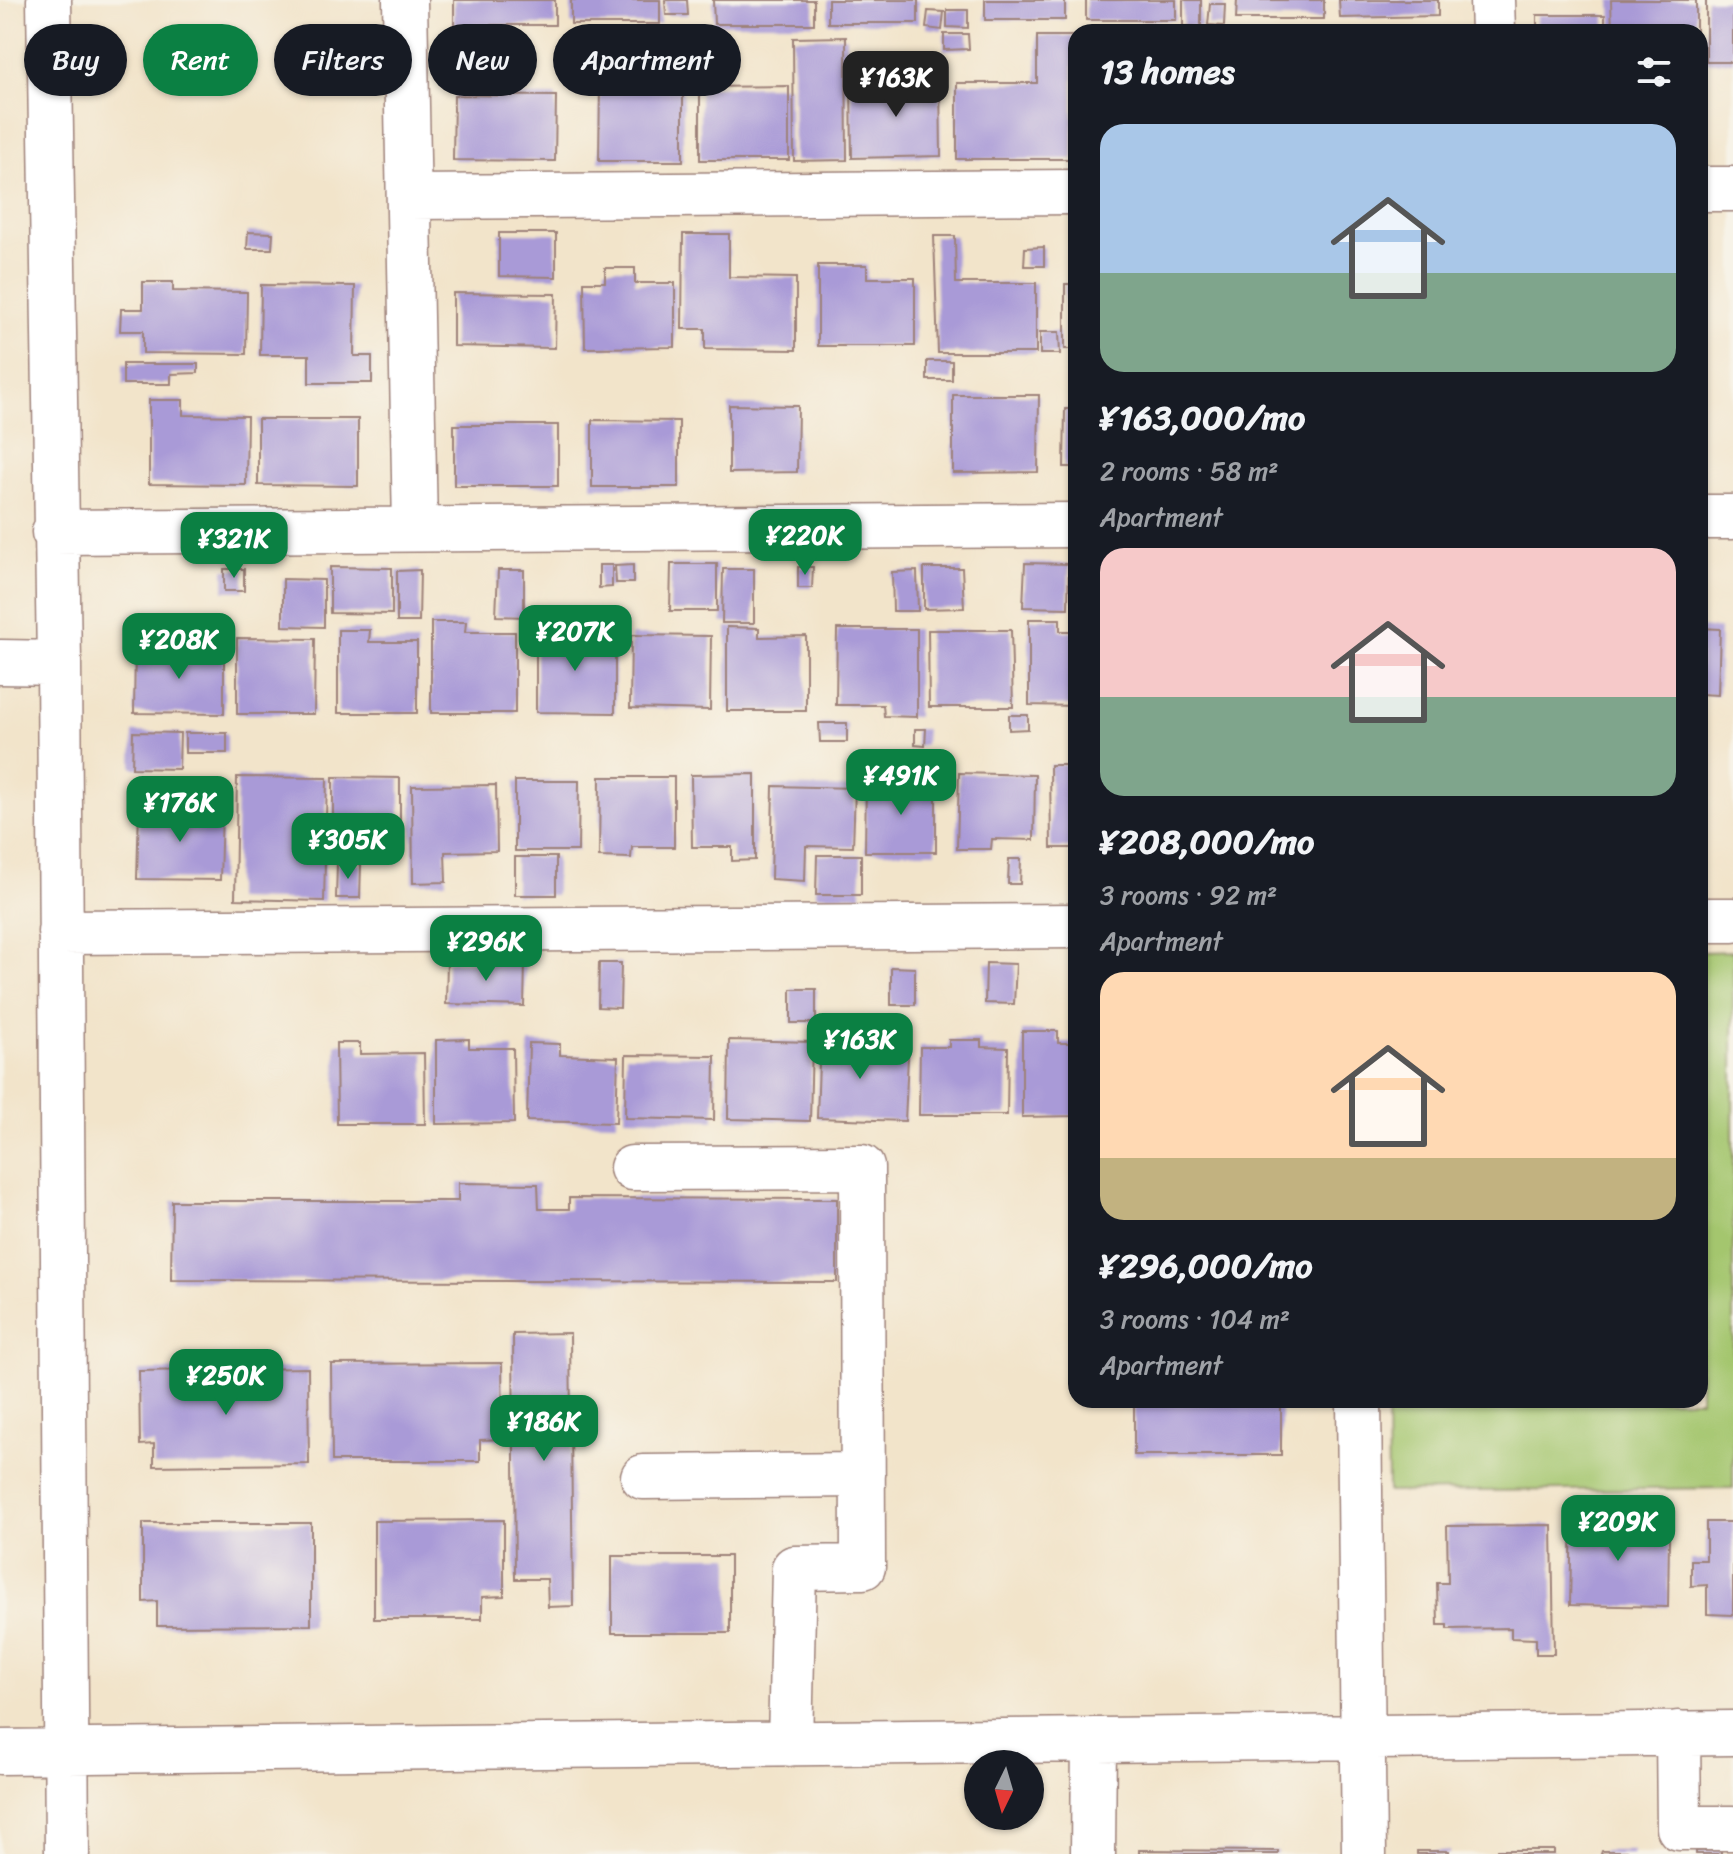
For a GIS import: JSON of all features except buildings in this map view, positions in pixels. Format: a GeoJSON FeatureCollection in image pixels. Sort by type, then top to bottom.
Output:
{"type":"FeatureCollection","features":[{"type":"Feature","properties":{"kind":"street"},"geometry":{"type":"LineString","coordinates":[[49,0],[54,532],[59,663],[67,1854]]}},
{"type":"Feature","properties":{"kind":"street"},"geometry":{"type":"LineString","coordinates":[[405,0],[415,529]]}},
{"type":"Feature","properties":{"kind":"street"},"geometry":{"type":"LineString","coordinates":[[1492,0],[1493,24]]}},
{"type":"Feature","properties":{"kind":"street"},"geometry":{"type":"LineString","coordinates":[[1708,189],[1733,189]]}},
{"type":"Feature","properties":{"kind":"street"},"geometry":{"type":"LineString","coordinates":[[409,197],[1068,192]]}},
{"type":"Feature","properties":{"kind":"street"},"geometry":{"type":"LineString","coordinates":[[1708,517],[1733,517]]}},
{"type":"Feature","properties":{"kind":"street"},"geometry":{"type":"LineString","coordinates":[[54,532],[1068,525]]}},
{"type":"Feature","properties":{"kind":"street"},"geometry":{"type":"LineString","coordinates":[[0,662],[59,663]]}},
{"type":"Feature","properties":{"kind":"street"},"geometry":{"type":"LineString","coordinates":[[1708,920],[1733,920]]}},
{"type":"Feature","properties":{"kind":"street"},"geometry":{"type":"LineString","coordinates":[[60,932],[1068,926]]}},
{"type":"Feature","properties":{"kind":"street"},"geometry":{"type":"LineString","coordinates":[[632,1168],[862,1167],[863,1567],[794,1568],[790,1744]]}},
{"type":"Feature","properties":{"kind":"street"},"geometry":{"type":"LineString","coordinates":[[1359,1408],[1364,1854]]}},
{"type":"Feature","properties":{"kind":"street"},"geometry":{"type":"LineString","coordinates":[[643,1477],[863,1475]]}},
{"type":"Feature","properties":{"kind":"street"},"geometry":{"type":"LineString","coordinates":[[1678,1733],[1679,1828],[1733,1828]]}},
{"type":"Feature","properties":{"kind":"street"},"geometry":{"type":"LineString","coordinates":[[0,1752],[1733,1733]]}},
{"type":"Feature","properties":{"kind":"street"},"geometry":{"type":"LineString","coordinates":[[1093,1854],[1094,1740]]}},
{"type":"Feature","properties":{"kind":"green space"},"geometry":{"type":"Polygon","coordinates":[[[1733,951],[1733,1488],[1388,1492],[1387,1408],[1708,1408],[1708,952],[1733,951]]]}}]}
